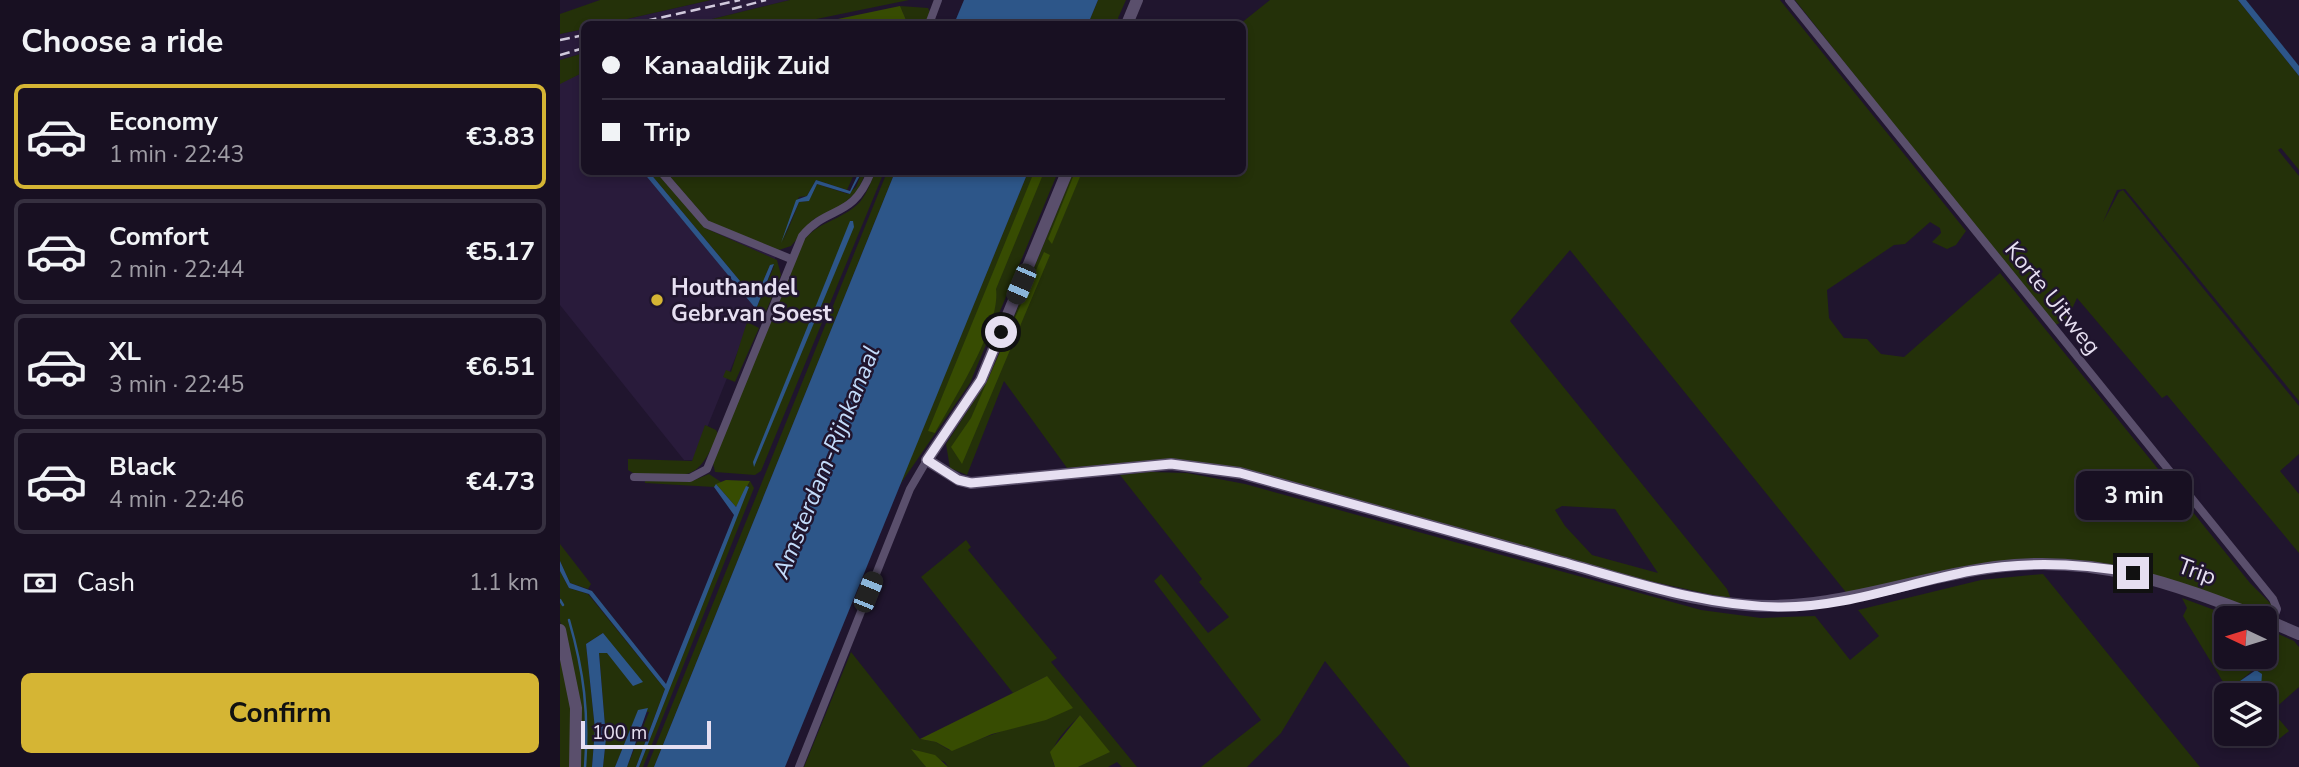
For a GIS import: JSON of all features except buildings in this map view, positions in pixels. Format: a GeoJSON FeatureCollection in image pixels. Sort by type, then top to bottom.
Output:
{"type":"FeatureCollection","features":[{"type":"Feature","properties":{"kind":"street"},"geometry":{"type":"LineString","coordinates":[[930,21],[938,0]]}},
{"type":"Feature","properties":{"kind":"street"},"geometry":{"type":"LineString","coordinates":[[1128,21],[1136,0]]}},
{"type":"Feature","properties":{"kind":"street","name":"Korte Uitweg"},"geometry":{"type":"LineString","coordinates":[[1790,0],[2273,598],[2276,606]]}},
{"type":"Feature","properties":{"kind":"street"},"geometry":{"type":"LineString","coordinates":[[664,175],[706,224],[791,259]]}},
{"type":"Feature","properties":{"kind":"street"},"geometry":{"type":"LineString","coordinates":[[634,477],[690,478],[707,469],[791,259],[807,229],[858,198],[870,175]]}},
{"type":"Feature","properties":{"kind":"street"},"geometry":{"type":"LineString","coordinates":[[799,767],[910,489],[981,380],[1066,175]]}},
{"type":"Feature","properties":{"kind":"street","name":"Trip"},"geometry":{"type":"LineString","coordinates":[[927,460],[958,480],[971,483],[1171,464],[1240,473],[1659,589],[1744,605],[1802,606],[1996,567],[2061,564],[2093,566],[2146,576],[2228,606]]}},
{"type":"Feature","properties":{"kind":"street","name":"Trip"},"geometry":{"type":"LineString","coordinates":[[2277,625],[2299,634]]}},
{"type":"Feature","properties":{"kind":"street"},"geometry":{"type":"LineString","coordinates":[[560,630],[576,708],[575,767]]}},
{"type":"Feature","properties":{"kind":"shaded area"},"geometry":{"type":"Polygon","coordinates":[[[711,0],[790,0],[704,21],[618,21],[711,0]]]}},
{"type":"Feature","properties":{"kind":"shaded area"},"geometry":{"type":"Polygon","coordinates":[[[581,30],[581,54],[560,60],[560,34],[581,30]]]}},
{"type":"Feature","properties":{"kind":"shaded area"},"geometry":{"type":"Polygon","coordinates":[[[581,73],[581,175],[694,175],[785,234],[694,460],[684,460],[560,305],[560,83],[581,73]]]}},
{"type":"Feature","properties":{"kind":"green space"},"geometry":{"type":"Polygon","coordinates":[[[600,0],[711,0],[618,21],[581,21],[581,30],[560,34],[560,14],[600,0]]]}},
{"type":"Feature","properties":{"kind":"green space"},"geometry":{"type":"Polygon","coordinates":[[[790,0],[909,0],[807,21],[704,21],[790,0]]]}},
{"type":"Feature","properties":{"kind":"green space"},"geometry":{"type":"Polygon","coordinates":[[[1098,0],[1126,0],[1118,18],[1120,21],[1089,21],[1098,0]]]}},
{"type":"Feature","properties":{"kind":"green space"},"geometry":{"type":"Polygon","coordinates":[[[1270,0],[1780,0],[1966,231],[1956,245],[1947,249],[1932,242],[1941,233],[1940,228],[1930,222],[1905,244],[1894,245],[1827,290],[1829,318],[1844,338],[1867,339],[1881,354],[1904,357],[2000,273],[2250,583],[2273,606],[2240,606],[2138,570],[2047,559],[1849,596],[1570,250],[1510,321],[1727,589],[1731,599],[1645,580],[1297,485],[1156,460],[1067,468],[1004,381],[967,475],[950,468],[946,444],[989,378],[1072,175],[1246,175],[1246,21],[1244,21],[1270,0]],[[1562,506],[1555,510],[1565,526],[1592,555],[1658,573],[1615,509],[1562,506]]]}},
{"type":"Feature","properties":{"kind":"green space"},"geometry":{"type":"Polygon","coordinates":[[[1795,0],[2238,0],[2299,76],[2299,170],[2281,148],[2278,150],[2299,176],[2299,401],[2125,189],[2117,190],[2103,222],[2119,192],[2123,190],[2299,406],[2299,454],[2280,471],[2299,494],[2299,553],[2167,395],[2162,398],[2077,298],[2064,326],[2062,322],[2053,326],[1795,0]]]}},
{"type":"Feature","properties":{"kind":"green space"},"geometry":{"type":"Polygon","coordinates":[[[900,6],[928,8],[930,12],[926,21],[901,21],[906,20],[900,6]]]}},
{"type":"Feature","properties":{"kind":"green space"},"geometry":{"type":"Polygon","coordinates":[[[900,6],[906,20],[901,21],[828,21],[900,6]]]}},
{"type":"Feature","properties":{"kind":"green space"},"geometry":{"type":"Polygon","coordinates":[[[581,54],[581,74],[560,84],[560,60],[581,54]]]}},
{"type":"Feature","properties":{"kind":"green space"},"geometry":{"type":"Polygon","coordinates":[[[652,175],[659,175],[705,228],[777,260],[781,275],[763,319],[750,316],[753,308],[757,307],[774,266],[770,265],[758,293],[750,293],[652,175]]]}},
{"type":"Feature","properties":{"kind":"green space"},"geometry":{"type":"Polygon","coordinates":[[[669,175],[854,175],[847,190],[816,180],[807,196],[799,197],[783,242],[799,202],[808,201],[817,184],[848,194],[856,187],[861,175],[865,175],[858,191],[842,205],[814,219],[791,246],[779,250],[710,223],[669,175]]]}},
{"type":"Feature","properties":{"kind":"green space"},"geometry":{"type":"Polygon","coordinates":[[[874,175],[883,175],[761,471],[755,475],[715,472],[713,463],[801,245],[821,226],[853,208],[867,191],[874,175]]]}},
{"type":"Feature","properties":{"kind":"green space"},"geometry":{"type":"Polygon","coordinates":[[[886,175],[894,175],[654,767],[647,767],[886,175]]]}},
{"type":"Feature","properties":{"kind":"green space"},"geometry":{"type":"Polygon","coordinates":[[[1027,175],[1057,175],[970,383],[899,486],[1027,175]]]}},
{"type":"Feature","properties":{"kind":"green space"},"geometry":{"type":"Polygon","coordinates":[[[1033,175],[1043,175],[996,289],[996,304],[984,342],[935,433],[928,431],[1033,175]]]}},
{"type":"Feature","properties":{"kind":"green space"},"geometry":{"type":"Polygon","coordinates":[[[1074,175],[1081,175],[1052,244],[1048,239],[1074,175]]]}},
{"type":"Feature","properties":{"kind":"green space"},"geometry":{"type":"Polygon","coordinates":[[[1044,252],[1050,255],[962,464],[951,447],[971,418],[1044,252]]]}},
{"type":"Feature","properties":{"kind":"green space"},"geometry":{"type":"Polygon","coordinates":[[[747,322],[759,328],[735,382],[723,377],[726,370],[731,372],[747,322]]]}},
{"type":"Feature","properties":{"kind":"green space"},"geometry":{"type":"Polygon","coordinates":[[[705,425],[716,430],[718,434],[696,470],[678,475],[635,474],[628,470],[628,459],[692,461],[705,425]]]}},
{"type":"Feature","properties":{"kind":"green space"},"geometry":{"type":"Polygon","coordinates":[[[1150,472],[1187,473],[1245,484],[1701,610],[1761,618],[1815,616],[1850,660],[1879,636],[1858,610],[1981,580],[2043,574],[2200,767],[1410,767],[1325,661],[1281,733],[1247,767],[1201,767],[1261,720],[1154,581],[1161,574],[1208,633],[1229,617],[1199,582],[1202,579],[1120,475],[1150,472]]]}},
{"type":"Feature","properties":{"kind":"green space"},"geometry":{"type":"Polygon","coordinates":[[[709,474],[721,482],[714,487],[645,483],[645,480],[692,481],[709,474]]]}},
{"type":"Feature","properties":{"kind":"green space"},"geometry":{"type":"Polygon","coordinates":[[[726,480],[750,481],[736,507],[716,484],[726,480]]]}},
{"type":"Feature","properties":{"kind":"green space"},"geometry":{"type":"Polygon","coordinates":[[[750,481],[754,488],[643,767],[639,767],[750,481]]]}},
{"type":"Feature","properties":{"kind":"green space"},"geometry":{"type":"Polygon","coordinates":[[[966,540],[971,547],[968,550],[1057,658],[1051,662],[1137,767],[1122,767],[1117,762],[1108,767],[1078,767],[1109,752],[1080,715],[1055,745],[1052,760],[1055,767],[948,767],[945,762],[913,749],[926,767],[804,767],[851,652],[920,739],[936,742],[949,750],[1008,729],[1047,676],[1013,693],[921,577],[966,540]]]}},
{"type":"Feature","properties":{"kind":"green space"},"geometry":{"type":"Polygon","coordinates":[[[560,544],[591,584],[588,589],[570,583],[560,561],[560,544]]]}},
{"type":"Feature","properties":{"kind":"green space"},"geometry":{"type":"Polygon","coordinates":[[[560,571],[569,588],[588,594],[665,689],[636,767],[627,767],[649,712],[638,711],[615,767],[603,767],[606,738],[599,653],[607,652],[633,685],[603,633],[586,644],[595,729],[592,767],[576,767],[569,654],[560,621],[560,571]]]}},
{"type":"Feature","properties":{"kind":"green space"},"geometry":{"type":"Polygon","coordinates":[[[2182,598],[2214,610],[2214,667],[2183,616],[2187,608],[2182,598]]]}},
{"type":"Feature","properties":{"kind":"green space"},"geometry":{"type":"Polygon","coordinates":[[[2277,633],[2294,641],[2299,647],[2299,687],[2277,707],[2277,683],[2254,683],[2259,671],[2253,670],[2240,683],[2224,683],[2215,669],[2277,669],[2277,633]]]}},
{"type":"Feature","properties":{"kind":"green space"},"geometry":{"type":"Polygon","coordinates":[[[560,646],[571,705],[570,767],[560,767],[560,646]]]}},
{"type":"Feature","properties":{"kind":"green space"},"geometry":{"type":"Polygon","coordinates":[[[1047,676],[1073,708],[1046,720],[992,734],[952,751],[936,742],[920,739],[1047,676]]]}},
{"type":"Feature","properties":{"kind":"green space"},"geometry":{"type":"Polygon","coordinates":[[[1080,715],[1110,752],[1078,767],[1055,767],[1050,752],[1080,715]]]}},
{"type":"Feature","properties":{"kind":"green space"},"geometry":{"type":"Polygon","coordinates":[[[2277,717],[2289,731],[2279,739],[2277,737],[2277,717]]]}},
{"type":"Feature","properties":{"kind":"green space"},"geometry":{"type":"Polygon","coordinates":[[[911,749],[935,755],[948,767],[926,767],[911,749]]]}},
{"type":"Feature","properties":{"kind":"water"},"geometry":{"type":"Polygon","coordinates":[[[964,0],[1098,0],[1089,21],[955,21],[964,0]]]}},
{"type":"Feature","properties":{"kind":"water"},"geometry":{"type":"Polygon","coordinates":[[[2238,0],[2246,0],[2299,66],[2299,76],[2238,0]]]}},
{"type":"Feature","properties":{"kind":"water"},"geometry":{"type":"Polygon","coordinates":[[[645,175],[652,175],[750,293],[758,293],[770,265],[774,264],[756,309],[645,175]]]}},
{"type":"Feature","properties":{"kind":"water"},"geometry":{"type":"Polygon","coordinates":[[[858,175],[860,175],[850,194],[817,184],[809,201],[799,202],[781,243],[796,200],[807,196],[816,180],[850,191],[858,175]]]}},
{"type":"Feature","properties":{"kind":"water","name":"Amsterdam-Rijnkanaal"},"geometry":{"type":"Polygon","coordinates":[[[894,175],[1027,175],[785,767],[654,767],[894,175]]]}},
{"type":"Feature","properties":{"kind":"water"},"geometry":{"type":"Polygon","coordinates":[[[850,221],[853,221],[854,227],[754,467],[753,462],[850,221]]]}},
{"type":"Feature","properties":{"kind":"water"},"geometry":{"type":"Polygon","coordinates":[[[716,484],[736,507],[746,486],[749,487],[639,767],[636,767],[665,689],[589,594],[569,588],[560,571],[560,561],[570,583],[592,591],[666,684],[734,515],[714,487],[716,484]]]}},
{"type":"Feature","properties":{"kind":"water"},"geometry":{"type":"Polygon","coordinates":[[[603,633],[643,682],[633,686],[607,653],[599,653],[606,738],[603,767],[592,767],[595,729],[586,644],[603,633]]]}},
{"type":"Feature","properties":{"kind":"water"},"geometry":{"type":"Polygon","coordinates":[[[2256,670],[2262,674],[2261,683],[2240,681],[2256,670]]]}},
{"type":"Feature","properties":{"kind":"water"},"geometry":{"type":"Polygon","coordinates":[[[648,708],[627,767],[615,767],[638,710],[648,708]]]}},
{"type":"Feature","properties":{"kind":"waterway"},"geometry":{"type":"LineString","coordinates":[[560,600],[563,605]]}},
{"type":"Feature","properties":{"kind":"waterway"},"geometry":{"type":"LineString","coordinates":[[569,620],[584,693],[585,767]]}},
{"type":"Feature","properties":{"kind":"railway"},"geometry":{"type":"LineString","coordinates":[[646,21],[740,0]]}},
{"type":"Feature","properties":{"kind":"railway"},"geometry":{"type":"LineString","coordinates":[[732,9],[766,0]]}},
{"type":"Feature","properties":{"kind":"railway"},"geometry":{"type":"LineString","coordinates":[[560,40],[581,36]]}},
{"type":"Feature","properties":{"kind":"railway"},"geometry":{"type":"LineString","coordinates":[[560,55],[581,49]]}},
{"type":"Feature","properties":{"kind":"place","name":"Houthandel Gebr.van Soest"},"geometry":{"type":"Point","coordinates":[657,300]}},
{"type":"Feature","properties":{"kind":"route"},"geometry":{"type":"LineString","coordinates":[[1001,332],[981,380],[927,460],[958,480],[986,482],[1112,467],[1171,464],[1240,473],[1659,589],[1744,605],[1778,607],[1840,601],[1968,572],[2026,564],[2093,566],[2133,573]]}}]}
